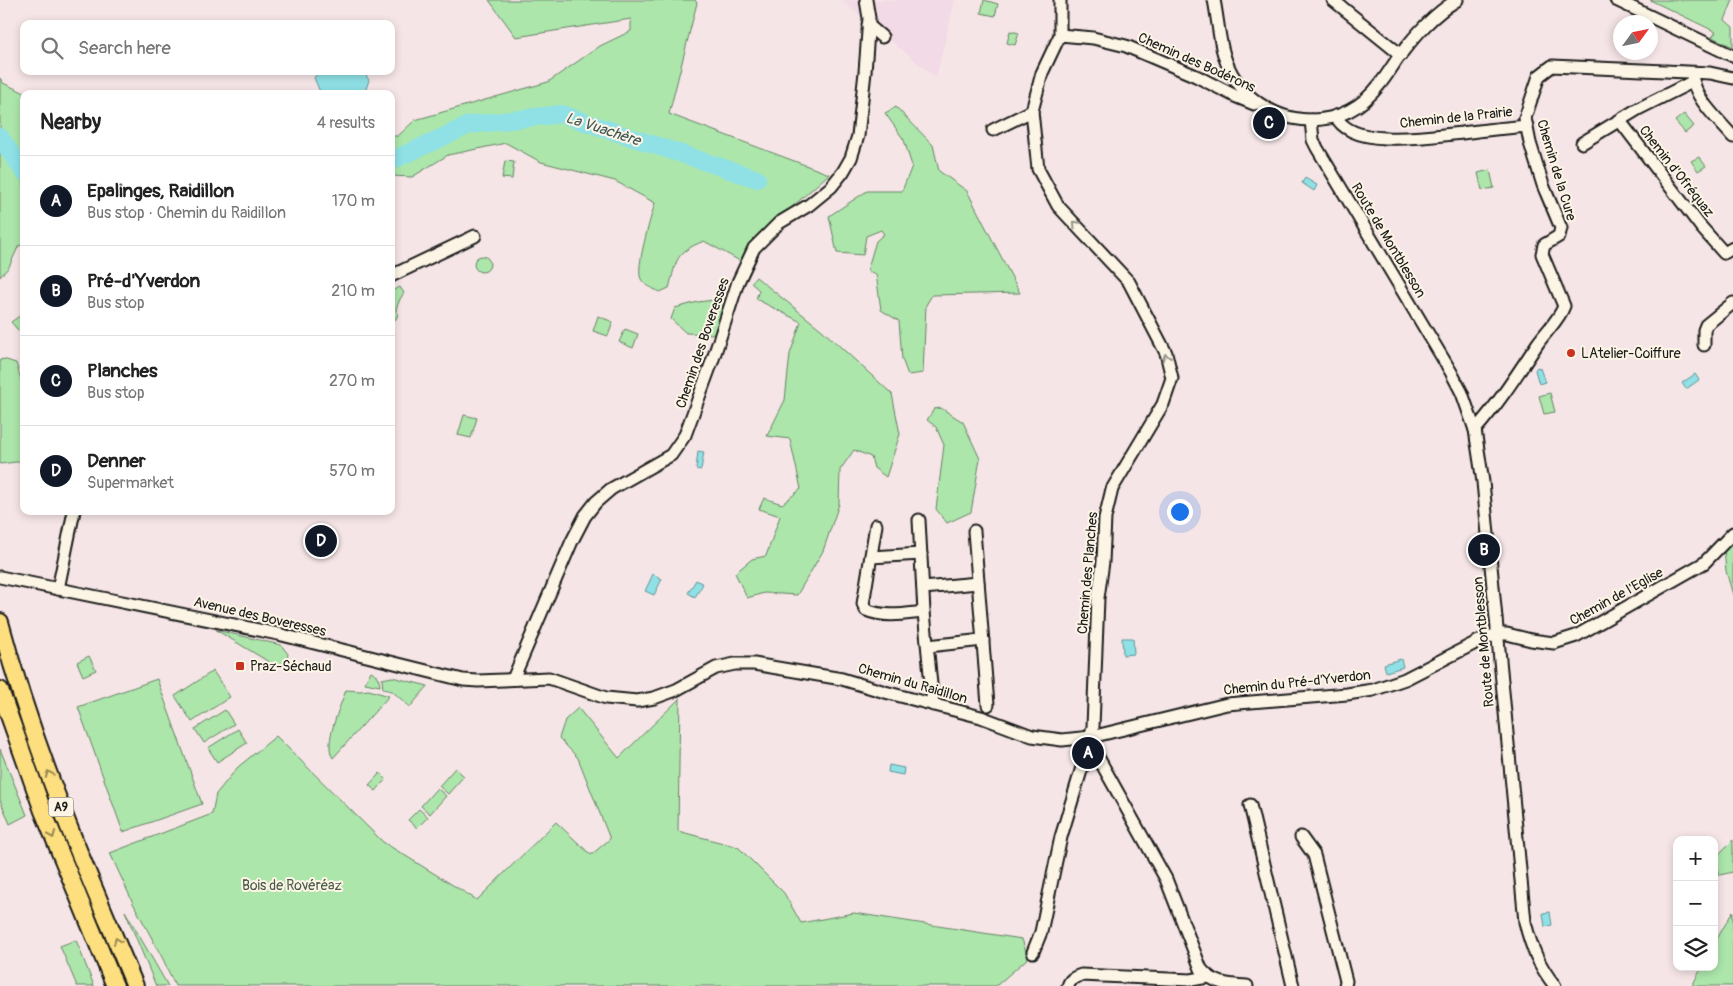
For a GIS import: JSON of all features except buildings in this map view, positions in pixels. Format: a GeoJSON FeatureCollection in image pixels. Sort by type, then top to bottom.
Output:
{"type":"FeatureCollection","features":[{"type":"Feature","properties":{"kind":"highway","name":"A9"},"geometry":{"type":"LineString","coordinates":[[0,622],[30,722],[46,767],[65,818],[135,986]]}},
{"type":"Feature","properties":{"kind":"highway","name":"A9"},"geometry":{"type":"LineString","coordinates":[[0,690],[43,811],[115,986]]}},
{"type":"Feature","properties":{"kind":"street","name":"Chemin des Boveresses"},"geometry":{"type":"LineString","coordinates":[[513,679],[572,541],[585,516],[596,502],[611,489],[671,455],[685,435],[713,359],[738,282],[754,248],[779,224],[825,193],[836,181],[851,158],[858,136],[865,72],[869,14],[866,0]]}},
{"type":"Feature","properties":{"kind":"street","name":"Chemin des Planches"},"geometry":{"type":"LineString","coordinates":[[1060,0],[1060,35],[1042,73],[1032,111],[1038,169],[1058,206],[1129,282],[1166,353],[1172,378],[1163,404],[1112,489],[1105,518],[1104,562],[1098,598],[1094,719],[1090,739]]}},
{"type":"Feature","properties":{"kind":"street"},"geometry":{"type":"LineString","coordinates":[[1214,0],[1224,56],[1231,73],[1245,92],[1263,107]]}},
{"type":"Feature","properties":{"kind":"street"},"geometry":{"type":"LineString","coordinates":[[1332,0],[1401,55]]}},
{"type":"Feature","properties":{"kind":"street","name":"Chemin des Bodérons"},"geometry":{"type":"LineString","coordinates":[[1060,35],[1093,38],[1126,46],[1196,76],[1280,116],[1311,120],[1336,116],[1355,108],[1381,84],[1401,55],[1428,22],[1457,0]]}},
{"type":"Feature","properties":{"kind":"street"},"geometry":{"type":"LineString","coordinates":[[1616,0],[1733,56]]}},
{"type":"Feature","properties":{"kind":"street"},"geometry":{"type":"LineString","coordinates":[[868,25],[882,37]]}},
{"type":"Feature","properties":{"kind":"street","name":"Chemin de la Cure"},"geometry":{"type":"LineString","coordinates":[[1475,430],[1498,402],[1539,342],[1561,315],[1564,306],[1542,254],[1544,245],[1560,236],[1561,228],[1543,185],[1530,143],[1525,118],[1539,76],[1552,66],[1692,77],[1710,73],[1733,78]]}},
{"type":"Feature","properties":{"kind":"street"},"geometry":{"type":"LineString","coordinates":[[1692,77],[1712,114],[1733,137]]}},
{"type":"Feature","properties":{"kind":"street","name":"Chemin d'Ofréquaz"},"geometry":{"type":"LineString","coordinates":[[1582,143],[1692,77]]}},
{"type":"Feature","properties":{"kind":"street"},"geometry":{"type":"LineString","coordinates":[[993,130],[1032,111]]}},
{"type":"Feature","properties":{"kind":"street","name":"Chemin de la Prairie"},"geometry":{"type":"LineString","coordinates":[[1336,116],[1338,122],[1346,130],[1392,138],[1419,139],[1526,126]]}},
{"type":"Feature","properties":{"kind":"street","name":"Route de Montblesson"},"geometry":{"type":"LineString","coordinates":[[1311,120],[1313,140],[1317,148],[1451,372],[1462,392],[1475,430],[1483,482],[1525,922],[1530,944],[1538,962],[1555,986]]}},
{"type":"Feature","properties":{"kind":"street","name":"Chemin d'Ofréquaz"},"geometry":{"type":"LineString","coordinates":[[1620,121],[1702,228],[1724,253],[1733,248]]}},
{"type":"Feature","properties":{"kind":"street"},"geometry":{"type":"LineString","coordinates":[[395,274],[475,236]]}},
{"type":"Feature","properties":{"kind":"street"},"geometry":{"type":"LineString","coordinates":[[1704,345],[1706,325],[1733,303]]}},
{"type":"Feature","properties":{"kind":"street"},"geometry":{"type":"LineString","coordinates":[[58,589],[73,515]]}},
{"type":"Feature","properties":{"kind":"street"},"geometry":{"type":"LineString","coordinates":[[919,520],[924,612],[933,705]]}},
{"type":"Feature","properties":{"kind":"street"},"geometry":{"type":"LineString","coordinates":[[876,525],[864,604],[866,610],[873,613],[894,615],[924,612]]}},
{"type":"Feature","properties":{"kind":"street"},"geometry":{"type":"LineString","coordinates":[[974,531],[988,705]]}},
{"type":"Feature","properties":{"kind":"street","name":"Chemin de l'Eglise"},"geometry":{"type":"LineString","coordinates":[[1498,634],[1554,643],[1576,636],[1704,562],[1733,533]]}},
{"type":"Feature","properties":{"kind":"street"},"geometry":{"type":"LineString","coordinates":[[871,557],[921,554]]}},
{"type":"Feature","properties":{"kind":"street","name":"Avenue des Boveresses"},"geometry":{"type":"LineString","coordinates":[[0,577],[278,634],[463,680],[513,679]]}},
{"type":"Feature","properties":{"kind":"street"},"geometry":{"type":"LineString","coordinates":[[923,588],[978,583]]}},
{"type":"Feature","properties":{"kind":"street","name":"Chemin du Pré-d'Yverdon"},"geometry":{"type":"LineString","coordinates":[[1090,739],[1226,704],[1347,694],[1373,690],[1405,679],[1482,639],[1498,634]]}},
{"type":"Feature","properties":{"kind":"street"},"geometry":{"type":"LineString","coordinates":[[928,646],[983,640]]}},
{"type":"Feature","properties":{"kind":"street","name":"Chemin du Raidillon"},"geometry":{"type":"LineString","coordinates":[[513,679],[549,678],[606,698],[636,700],[654,698],[676,690],[716,668],[744,664],[833,677],[981,717],[1044,738],[1062,740],[1090,739]]}},
{"type":"Feature","properties":{"kind":"street"},"geometry":{"type":"LineString","coordinates":[[1033,952],[1041,932],[1059,844],[1090,739]]}},
{"type":"Feature","properties":{"kind":"street"},"geometry":{"type":"LineString","coordinates":[[1090,739],[1166,879],[1201,969],[1208,977],[1220,983],[1232,986],[1247,986]]}},
{"type":"Feature","properties":{"kind":"street"},"geometry":{"type":"LineString","coordinates":[[1250,805],[1292,986]]}},
{"type":"Feature","properties":{"kind":"street"},"geometry":{"type":"LineString","coordinates":[[1301,837],[1314,855],[1346,982],[1345,986]]}},
{"type":"Feature","properties":{"kind":"street"},"geometry":{"type":"LineString","coordinates":[[1068,986],[1074,977],[1081,975],[1136,982],[1191,980],[1208,977]]}},
{"type":"Feature","properties":{"kind":"shaded area"},"geometry":{"type":"Polygon","coordinates":[[[840,0],[955,0],[936,78],[901,49],[840,0]]]}},
{"type":"Feature","properties":{"kind":"green space"},"geometry":{"type":"Polygon","coordinates":[[[489,0],[695,0],[697,3],[669,114],[829,174],[755,240],[740,261],[704,241],[687,249],[678,258],[669,288],[660,292],[645,284],[641,279],[640,273],[644,242],[655,203],[615,181],[541,162],[506,143],[448,155],[412,177],[395,176],[395,136],[398,136],[415,120],[548,82],[600,46],[631,31],[631,19],[516,37],[489,0]]]}},
{"type":"Feature","properties":{"kind":"green space"},"geometry":{"type":"Polygon","coordinates":[[[984,0],[998,4],[995,16],[981,13],[984,0]]]}},
{"type":"Feature","properties":{"kind":"green space"},"geometry":{"type":"Polygon","coordinates":[[[1650,0],[1733,0],[1725,20],[1733,27],[1733,47],[1712,37],[1716,32],[1650,0]]]}},
{"type":"Feature","properties":{"kind":"green space"},"geometry":{"type":"Polygon","coordinates":[[[1010,31],[1019,33],[1015,45],[1007,43],[1010,31]]]}},
{"type":"Feature","properties":{"kind":"green space"},"geometry":{"type":"Polygon","coordinates":[[[0,78],[3,83],[20,91],[20,245],[9,267],[0,277],[0,78]]]}},
{"type":"Feature","properties":{"kind":"green space"},"geometry":{"type":"Polygon","coordinates":[[[896,107],[933,145],[939,171],[967,191],[1020,293],[932,295],[926,305],[923,373],[908,375],[902,359],[899,321],[881,310],[876,274],[867,271],[876,241],[884,234],[881,230],[866,236],[863,255],[837,253],[829,216],[867,191],[902,191],[912,166],[904,140],[885,113],[896,107]]]}},
{"type":"Feature","properties":{"kind":"green space"},"geometry":{"type":"Polygon","coordinates":[[[1684,114],[1694,126],[1685,133],[1675,121],[1684,114]]]}},
{"type":"Feature","properties":{"kind":"green space"},"geometry":{"type":"Polygon","coordinates":[[[1699,157],[1706,166],[1698,171],[1691,161],[1699,157]]]}},
{"type":"Feature","properties":{"kind":"green space"},"geometry":{"type":"Polygon","coordinates":[[[505,161],[514,162],[512,179],[502,178],[505,161]]]}},
{"type":"Feature","properties":{"kind":"green space"},"geometry":{"type":"Polygon","coordinates":[[[1490,170],[1494,188],[1482,190],[1478,173],[1490,170]]]}},
{"type":"Feature","properties":{"kind":"green space"},"geometry":{"type":"Polygon","coordinates":[[[482,256],[488,258],[490,264],[488,270],[482,272],[476,270],[474,264],[476,258],[482,256]]]}},
{"type":"Feature","properties":{"kind":"green space"},"geometry":{"type":"Polygon","coordinates":[[[756,277],[822,330],[892,394],[900,434],[886,477],[874,468],[871,457],[854,450],[840,470],[839,504],[823,551],[797,595],[764,593],[747,598],[735,573],[752,559],[766,556],[780,516],[759,509],[764,498],[782,504],[801,489],[790,439],[767,436],[785,400],[790,354],[801,322],[756,299],[759,290],[751,283],[756,277]]]}},
{"type":"Feature","properties":{"kind":"green space"},"geometry":{"type":"Polygon","coordinates":[[[400,287],[404,293],[396,309],[398,314],[395,320],[395,289],[400,287]]]}},
{"type":"Feature","properties":{"kind":"green space"},"geometry":{"type":"Polygon","coordinates":[[[721,299],[728,302],[716,334],[686,333],[671,319],[675,308],[721,299]]]}},
{"type":"Feature","properties":{"kind":"green space"},"geometry":{"type":"Polygon","coordinates":[[[20,316],[20,332],[11,322],[20,316]]]}},
{"type":"Feature","properties":{"kind":"green space"},"geometry":{"type":"Polygon","coordinates":[[[598,316],[613,322],[608,336],[593,331],[598,316]]]}},
{"type":"Feature","properties":{"kind":"green space"},"geometry":{"type":"Polygon","coordinates":[[[625,329],[638,334],[633,348],[619,342],[625,329]]]}},
{"type":"Feature","properties":{"kind":"green space"},"geometry":{"type":"Polygon","coordinates":[[[3,359],[16,363],[20,376],[20,462],[0,464],[0,360],[3,359]]]}},
{"type":"Feature","properties":{"kind":"green space"},"geometry":{"type":"Polygon","coordinates":[[[1550,393],[1555,412],[1544,414],[1539,396],[1550,393]]]}},
{"type":"Feature","properties":{"kind":"green space"},"geometry":{"type":"Polygon","coordinates":[[[941,408],[963,422],[980,459],[971,512],[947,523],[936,509],[944,445],[936,427],[927,420],[934,409],[941,408]]]}},
{"type":"Feature","properties":{"kind":"green space"},"geometry":{"type":"Polygon","coordinates":[[[464,415],[477,418],[471,438],[458,435],[464,415]]]}},
{"type":"Feature","properties":{"kind":"green space"},"geometry":{"type":"Polygon","coordinates":[[[1733,532],[1733,595],[1726,571],[1723,539],[1733,532]]]}},
{"type":"Feature","properties":{"kind":"green space"},"geometry":{"type":"Polygon","coordinates":[[[216,630],[281,645],[288,654],[287,660],[281,665],[274,665],[216,630]]]}},
{"type":"Feature","properties":{"kind":"green space"},"geometry":{"type":"Polygon","coordinates":[[[89,656],[96,670],[83,676],[77,662],[89,656]]]}},
{"type":"Feature","properties":{"kind":"green space"},"geometry":{"type":"Polygon","coordinates":[[[213,671],[230,697],[192,722],[175,696],[213,671]]]}},
{"type":"Feature","properties":{"kind":"green space"},"geometry":{"type":"Polygon","coordinates":[[[371,671],[375,673],[380,686],[365,683],[371,671]]]}},
{"type":"Feature","properties":{"kind":"green space"},"geometry":{"type":"Polygon","coordinates":[[[392,677],[428,686],[410,707],[392,691],[383,689],[382,679],[392,677]]]}},
{"type":"Feature","properties":{"kind":"green space"},"geometry":{"type":"Polygon","coordinates":[[[157,679],[202,804],[123,832],[78,707],[157,679]]]}},
{"type":"Feature","properties":{"kind":"green space"},"geometry":{"type":"Polygon","coordinates":[[[346,690],[369,690],[389,696],[333,758],[330,752],[331,735],[346,690]]]}},
{"type":"Feature","properties":{"kind":"green space","name":"Bois de Rovéréaz"},"geometry":{"type":"Polygon","coordinates":[[[680,698],[678,831],[738,847],[784,893],[801,923],[854,913],[1022,939],[1028,958],[996,986],[175,986],[110,853],[212,814],[216,794],[238,767],[276,736],[383,842],[477,900],[556,822],[591,855],[610,839],[578,758],[559,738],[565,720],[578,708],[619,758],[680,698]]]}},
{"type":"Feature","properties":{"kind":"green space"},"geometry":{"type":"Polygon","coordinates":[[[225,710],[234,724],[204,743],[195,729],[225,710]]]}},
{"type":"Feature","properties":{"kind":"green space"},"geometry":{"type":"Polygon","coordinates":[[[238,729],[247,743],[217,762],[208,748],[238,729]]]}},
{"type":"Feature","properties":{"kind":"green space"},"geometry":{"type":"Polygon","coordinates":[[[0,749],[27,815],[10,824],[0,800],[0,749]]]}},
{"type":"Feature","properties":{"kind":"green space"},"geometry":{"type":"Polygon","coordinates":[[[455,768],[464,776],[448,794],[439,786],[455,768]]]}},
{"type":"Feature","properties":{"kind":"green space"},"geometry":{"type":"Polygon","coordinates":[[[380,773],[386,779],[376,791],[369,785],[380,773]]]}},
{"type":"Feature","properties":{"kind":"green space"},"geometry":{"type":"Polygon","coordinates":[[[437,788],[446,796],[430,814],[421,806],[437,788]]]}},
{"type":"Feature","properties":{"kind":"green space"},"geometry":{"type":"Polygon","coordinates":[[[419,809],[428,817],[417,828],[408,820],[419,809]]]}},
{"type":"Feature","properties":{"kind":"green space"},"geometry":{"type":"Polygon","coordinates":[[[1733,840],[1733,872],[1720,875],[1718,855],[1733,840]]]}},
{"type":"Feature","properties":{"kind":"green space"},"geometry":{"type":"Polygon","coordinates":[[[125,911],[168,986],[156,986],[125,911]]]}},
{"type":"Feature","properties":{"kind":"green space"},"geometry":{"type":"Polygon","coordinates":[[[1733,911],[1733,986],[1692,986],[1700,971],[1718,971],[1718,937],[1733,911]]]}},
{"type":"Feature","properties":{"kind":"green space"},"geometry":{"type":"Polygon","coordinates":[[[76,940],[94,986],[77,986],[60,946],[76,940]]]}},
{"type":"Feature","properties":{"kind":"water"},"geometry":{"type":"Polygon","coordinates":[[[316,75],[366,75],[369,80],[366,90],[319,90],[314,78],[316,75]]]}},
{"type":"Feature","properties":{"kind":"water"},"geometry":{"type":"Polygon","coordinates":[[[1305,178],[1317,185],[1314,191],[1302,183],[1305,178]]]}},
{"type":"Feature","properties":{"kind":"water"},"geometry":{"type":"Polygon","coordinates":[[[1537,367],[1540,368],[1545,382],[1539,384],[1535,370],[1537,367]]]}},
{"type":"Feature","properties":{"kind":"water"},"geometry":{"type":"Polygon","coordinates":[[[1695,374],[1699,380],[1686,389],[1682,383],[1695,374]]]}},
{"type":"Feature","properties":{"kind":"water"},"geometry":{"type":"Polygon","coordinates":[[[698,451],[704,452],[701,470],[696,469],[698,451]]]}},
{"type":"Feature","properties":{"kind":"water"},"geometry":{"type":"Polygon","coordinates":[[[653,574],[662,579],[654,595],[645,591],[653,574]]]}},
{"type":"Feature","properties":{"kind":"water"},"geometry":{"type":"Polygon","coordinates":[[[696,580],[703,584],[695,597],[688,593],[696,580]]]}},
{"type":"Feature","properties":{"kind":"water"},"geometry":{"type":"Polygon","coordinates":[[[1122,638],[1133,638],[1134,654],[1123,655],[1122,638]]]}},
{"type":"Feature","properties":{"kind":"water"},"geometry":{"type":"Polygon","coordinates":[[[1401,659],[1403,667],[1386,672],[1384,664],[1401,659]]]}},
{"type":"Feature","properties":{"kind":"water"},"geometry":{"type":"Polygon","coordinates":[[[889,765],[904,768],[903,775],[888,772],[889,765]]]}},
{"type":"Feature","properties":{"kind":"water"},"geometry":{"type":"Polygon","coordinates":[[[1550,912],[1552,925],[1545,927],[1543,913],[1550,912]]]}},
{"type":"Feature","properties":{"kind":"waterway","name":"La Vuachère"},"geometry":{"type":"LineString","coordinates":[[395,159],[469,125],[561,114],[757,179]]}},
{"type":"Feature","properties":{"kind":"waterway","name":"La Vuachère"},"geometry":{"type":"LineString","coordinates":[[0,137],[20,166]]}},
{"type":"Feature","properties":{"kind":"place","name":"Planches"},"geometry":{"type":"Point","coordinates":[1269,123]}},
{"type":"Feature","properties":{"kind":"place","name":"LAtelier-Coiffure"},"geometry":{"type":"Point","coordinates":[1571,353]}},
{"type":"Feature","properties":{"kind":"place","name":"Denner"},"geometry":{"type":"Point","coordinates":[321,541]}},
{"type":"Feature","properties":{"kind":"place","name":"Pré-d'Yverdon"},"geometry":{"type":"Point","coordinates":[1484,550]}},
{"type":"Feature","properties":{"kind":"place","name":"Praz-Séchaud"},"geometry":{"type":"Point","coordinates":[240,666]}},
{"type":"Feature","properties":{"kind":"place","name":"Epalinges, Raidillon"},"geometry":{"type":"Point","coordinates":[1088,753]}}]}
